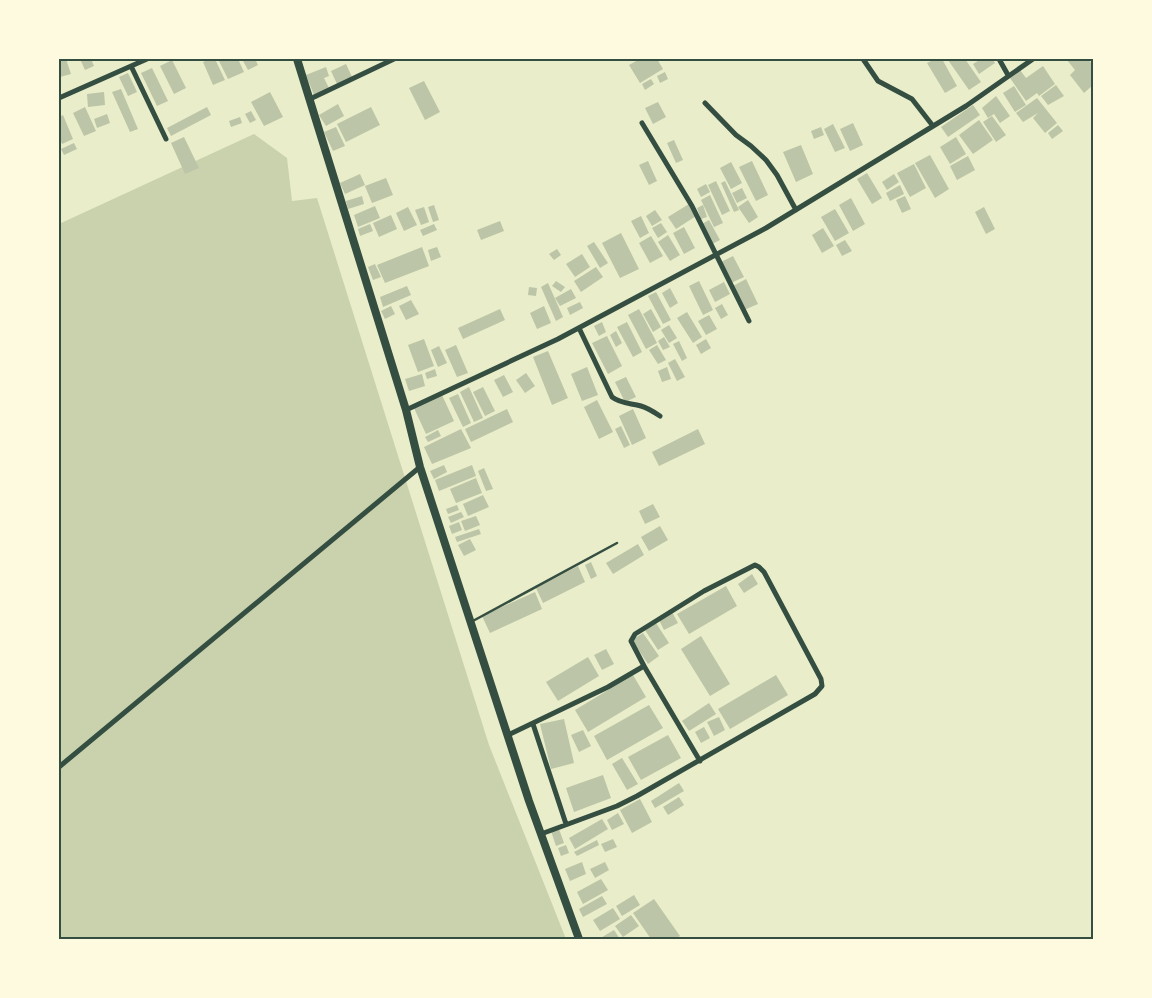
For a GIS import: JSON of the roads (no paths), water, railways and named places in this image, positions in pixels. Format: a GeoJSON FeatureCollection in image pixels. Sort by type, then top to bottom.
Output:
{"type":"FeatureCollection","features":[{"type":"Feature","properties":{"kind":"main road"},"geometry":{"type":"LineString","coordinates":[[297,59],[406,410],[420,467],[541,834],[579,939]]}},
{"type":"Feature","properties":{"kind":"street"},"geometry":{"type":"LineString","coordinates":[[59,98],[147,59]]}},
{"type":"Feature","properties":{"kind":"street"},"geometry":{"type":"LineString","coordinates":[[310,99],[394,59]]}},
{"type":"Feature","properties":{"kind":"street"},"geometry":{"type":"LineString","coordinates":[[863,59],[878,81],[912,99],[933,126]]}},
{"type":"Feature","properties":{"kind":"street"},"geometry":{"type":"LineString","coordinates":[[999,59],[1008,75]]}},
{"type":"Feature","properties":{"kind":"street"},"geometry":{"type":"LineString","coordinates":[[406,410],[580,328],[766,228],[966,106],[1033,59]]}},
{"type":"Feature","properties":{"kind":"street"},"geometry":{"type":"LineString","coordinates":[[132,66],[166,139]]}},
{"type":"Feature","properties":{"kind":"street"},"geometry":{"type":"LineString","coordinates":[[705,103],[736,135],[752,146],[766,160],[777,175],[796,210]]}},
{"type":"Feature","properties":{"kind":"street"},"geometry":{"type":"LineString","coordinates":[[642,123],[692,206],[749,321]]}},
{"type":"Feature","properties":{"kind":"street"},"geometry":{"type":"LineString","coordinates":[[580,328],[612,397],[622,403],[647,408],[660,416]]}},
{"type":"Feature","properties":{"kind":"street"},"geometry":{"type":"LineString","coordinates":[[59,767],[420,467]]}},
{"type":"Feature","properties":{"kind":"street"},"geometry":{"type":"LineString","coordinates":[[541,834],[617,806],[700,761],[815,694],[822,686],[821,679],[762,568],[757,566],[752,566],[704,591],[635,634],[631,641],[700,761]]}},
{"type":"Feature","properties":{"kind":"street"},"geometry":{"type":"LineString","coordinates":[[508,735],[608,687],[644,666]]}},
{"type":"Feature","properties":{"kind":"street"},"geometry":{"type":"LineString","coordinates":[[534,724],[566,824]]}},
{"type":"Feature","properties":{"kind":"lane"},"geometry":{"type":"LineString","coordinates":[[471,622],[617,543]]}}]}
